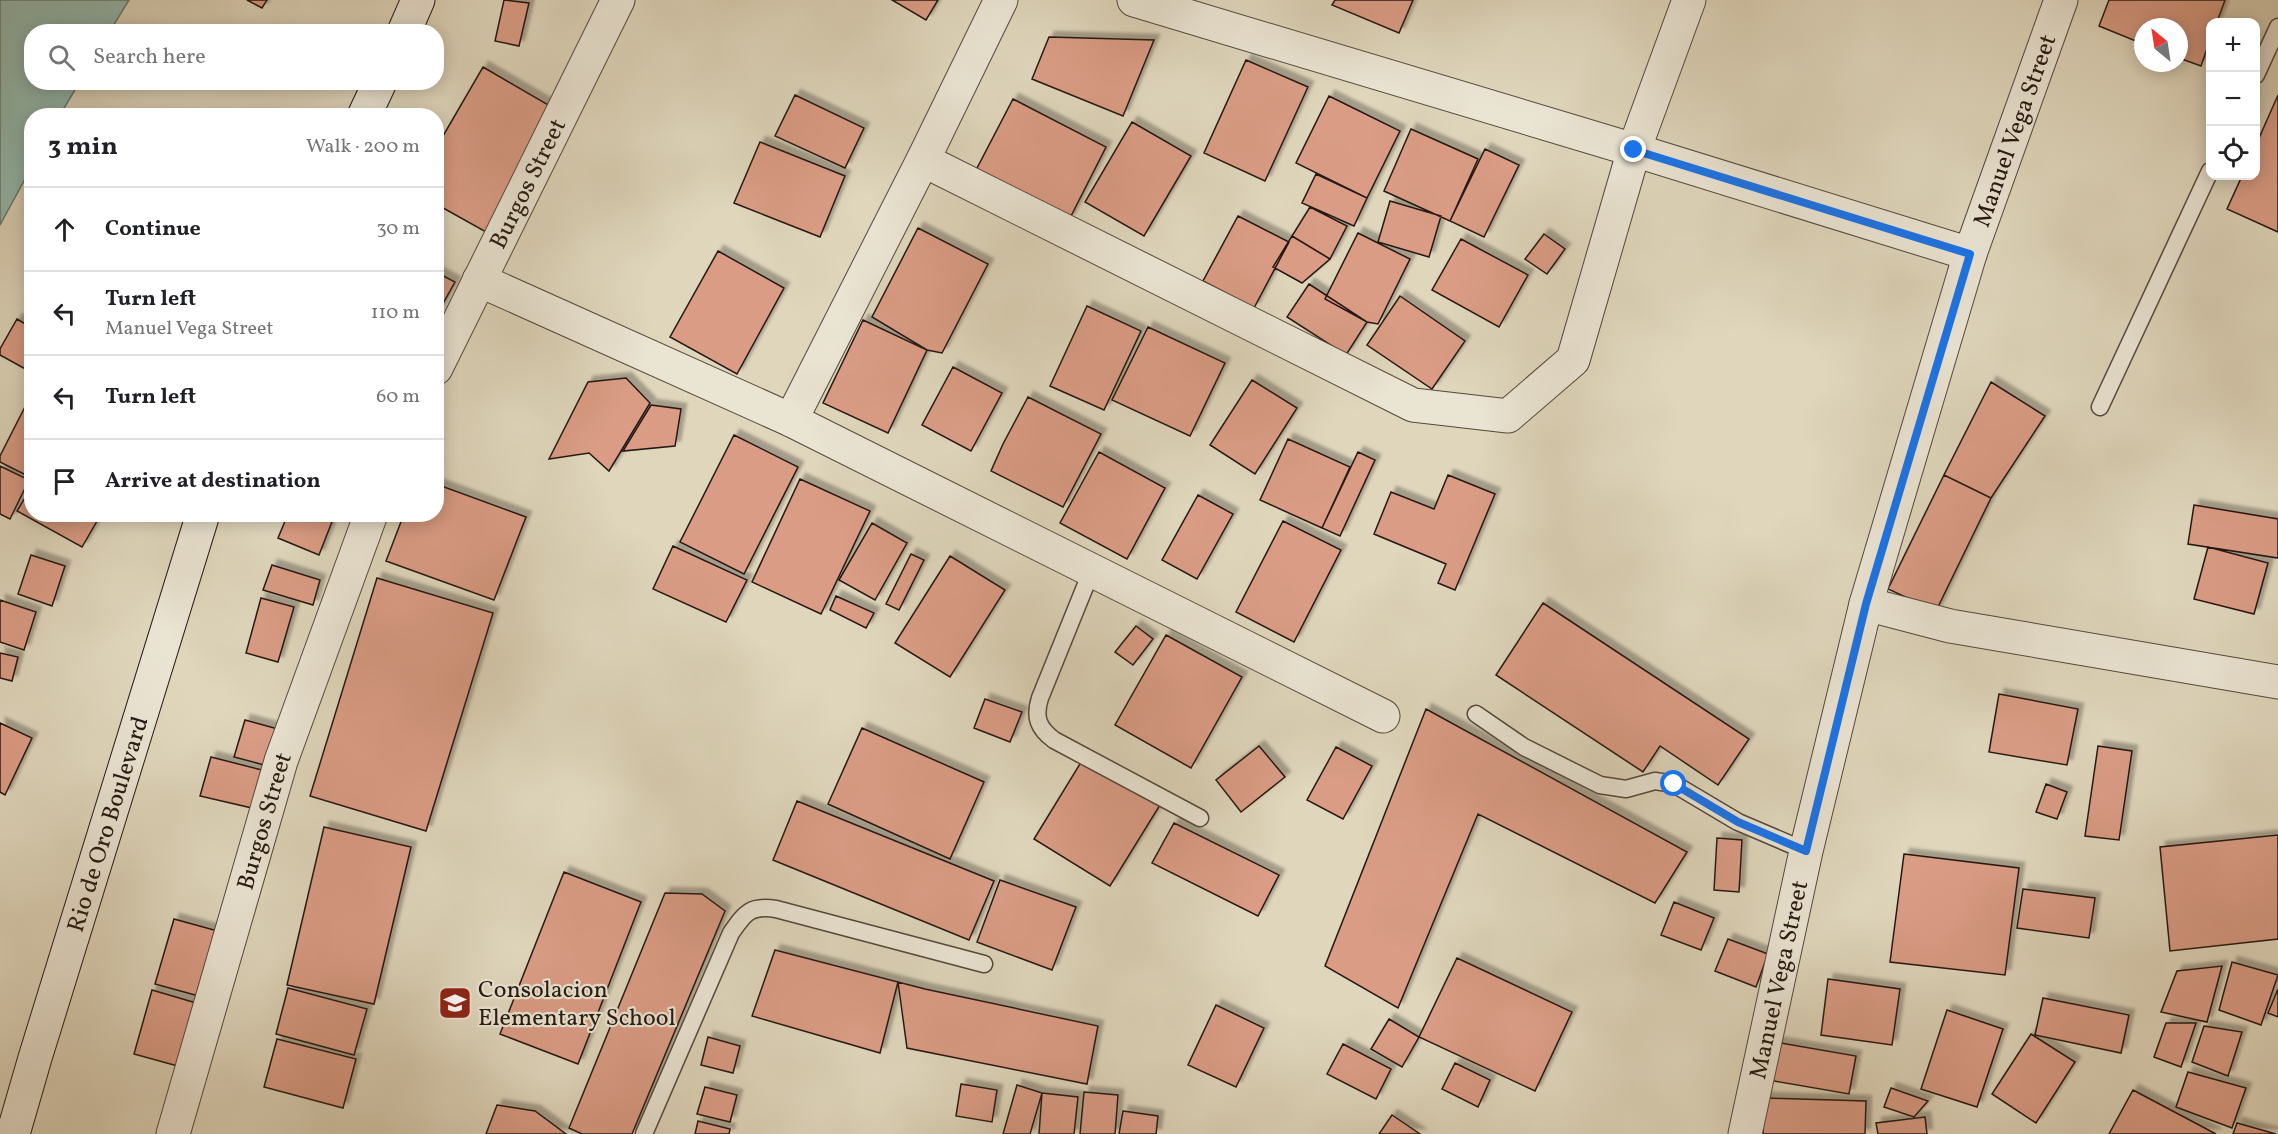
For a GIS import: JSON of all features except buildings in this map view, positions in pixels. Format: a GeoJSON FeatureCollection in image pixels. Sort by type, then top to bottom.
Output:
{"type":"FeatureCollection","features":[{"type":"Feature","properties":{"kind":"street"},"geometry":{"type":"LineString","coordinates":[[408,24],[418,0]]}},
{"type":"Feature","properties":{"kind":"street","name":"Burgos Street"},"geometry":{"type":"LineString","coordinates":[[444,352],[618,0]]}},
{"type":"Feature","properties":{"kind":"street"},"geometry":{"type":"LineString","coordinates":[[791,420],[1001,0]]}},
{"type":"Feature","properties":{"kind":"street"},"geometry":{"type":"LineString","coordinates":[[1134,0],[1634,150],[1970,254]]}},
{"type":"Feature","properties":{"kind":"street"},"geometry":{"type":"LineString","coordinates":[[923,160],[1413,405],[1508,417],[1573,360],[1634,150],[1689,0]]}},
{"type":"Feature","properties":{"kind":"street","name":"Manuel Vega Street"},"geometry":{"type":"LineString","coordinates":[[1745,1134],[1806,851],[1866,604],[1970,254],[2061,0]]}},
{"type":"Feature","properties":{"kind":"street"},"geometry":{"type":"LineString","coordinates":[[368,108],[376,90]]}},
{"type":"Feature","properties":{"kind":"street"},"geometry":{"type":"LineString","coordinates":[[479,280],[791,420],[1383,716]]}},
{"type":"Feature","properties":{"kind":"street","name":"Rio de Oro Boulevard"},"geometry":{"type":"LineString","coordinates":[[13,1134],[34,1058],[201,522]]}},
{"type":"Feature","properties":{"kind":"street","name":"Burgos Street"},"geometry":{"type":"LineString","coordinates":[[173,1134],[281,761],[368,522]]}},
{"type":"Feature","properties":{"kind":"street"},"geometry":{"type":"LineString","coordinates":[[1866,604],[1950,626],[2278,682]]}},
{"type":"Feature","properties":{"kind":"lane"},"geometry":{"type":"LineString","coordinates":[[2257,72],[2278,27]]}},
{"type":"Feature","properties":{"kind":"lane"},"geometry":{"type":"LineString","coordinates":[[2100,407],[2207,180]]}},
{"type":"Feature","properties":{"kind":"lane"},"geometry":{"type":"LineString","coordinates":[[1091,572],[1040,698],[1036,714],[1039,725],[1054,740],[1200,818]]}},
{"type":"Feature","properties":{"kind":"lane"},"geometry":{"type":"LineString","coordinates":[[1476,714],[1524,747],[1599,785],[1626,789],[1655,781],[1674,784],[1738,822],[1806,851]]}},
{"type":"Feature","properties":{"kind":"lane"},"geometry":{"type":"LineString","coordinates":[[644,1134],[730,933],[744,913],[761,907],[776,909],[984,964]]}},
{"type":"Feature","properties":{"kind":"water"},"geometry":{"type":"Polygon","coordinates":[[[0,0],[129,0],[114,24],[24,24],[24,90],[75,90],[64,108],[24,108],[24,181],[0,225],[0,0]]]}},
{"type":"Feature","properties":{"kind":"place","name":"Consolacion Elementary School"},"geometry":{"type":"Point","coordinates":[455,1003]}},
{"type":"Feature","properties":{"kind":"route"},"geometry":{"type":"LineString","coordinates":[[1634,150],[1970,254],[1866,604],[1806,851],[1738,822],[1674,784]]}}]}
